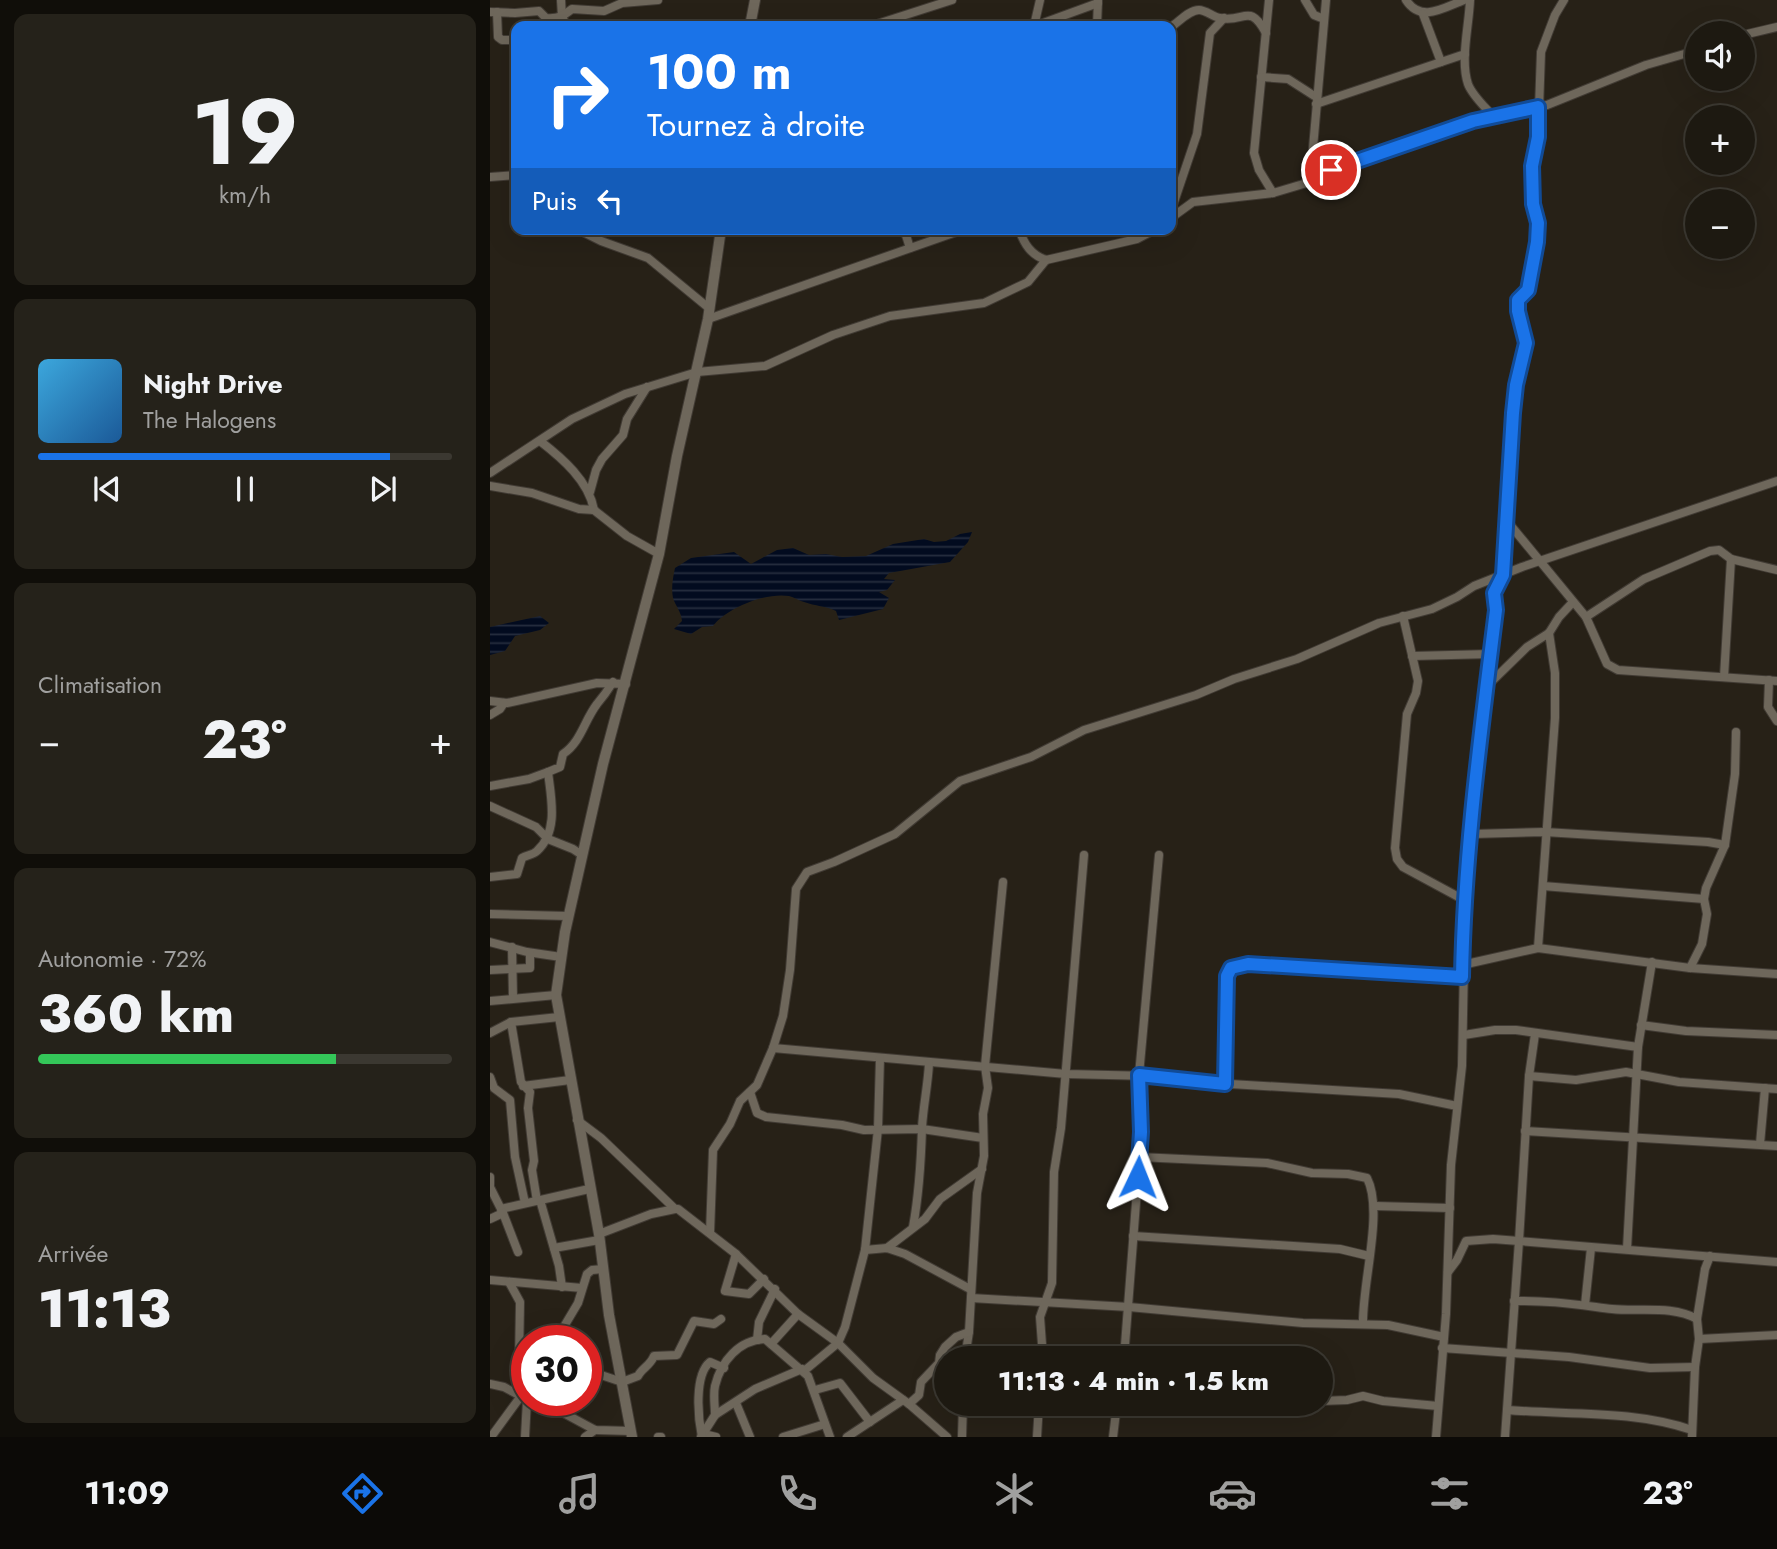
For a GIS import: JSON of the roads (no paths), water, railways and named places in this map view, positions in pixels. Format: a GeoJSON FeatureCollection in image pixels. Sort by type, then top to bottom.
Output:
{"type":"FeatureCollection","features":[{"type":"Feature","properties":{"kind":"street"},"geometry":{"type":"LineString","coordinates":[[561,0],[564,21]]}},
{"type":"Feature","properties":{"kind":"street"},"geometry":{"type":"LineString","coordinates":[[552,21],[562,18],[573,9],[604,11],[622,3],[658,0]]}},
{"type":"Feature","properties":{"kind":"street"},"geometry":{"type":"LineString","coordinates":[[751,21],[755,0]]}},
{"type":"Feature","properties":{"kind":"street"},"geometry":{"type":"LineString","coordinates":[[887,21],[952,0]]}},
{"type":"Feature","properties":{"kind":"street"},"geometry":{"type":"LineString","coordinates":[[1036,21],[1040,0]]}},
{"type":"Feature","properties":{"kind":"street"},"geometry":{"type":"LineString","coordinates":[[1269,0],[1254,153],[1259,170],[1273,193]]}},
{"type":"Feature","properties":{"kind":"street"},"geometry":{"type":"LineString","coordinates":[[1305,0],[1314,15],[1324,19]]}},
{"type":"Feature","properties":{"kind":"street"},"geometry":{"type":"LineString","coordinates":[[1310,182],[1326,0]]}},
{"type":"Feature","properties":{"kind":"street"},"geometry":{"type":"LineString","coordinates":[[1406,0],[1416,12],[1423,14],[1464,0]]}},
{"type":"Feature","properties":{"kind":"street"},"geometry":{"type":"LineString","coordinates":[[1470,0],[1463,61],[1469,86],[1492,115]]}},
{"type":"Feature","properties":{"kind":"street"},"geometry":{"type":"LineString","coordinates":[[1436,1437],[1464,1035],[1462,965],[1466,901],[1496,610],[1494,593],[1503,575],[1514,394],[1526,343],[1518,300],[1528,290],[1537,242],[1538,223],[1533,204],[1532,166],[1538,137],[1541,52],[1555,15],[1564,0]]}},
{"type":"Feature","properties":{"kind":"street"},"geometry":{"type":"LineString","coordinates":[[1048,21],[1098,1],[1097,21]]}},
{"type":"Feature","properties":{"kind":"street"},"geometry":{"type":"LineString","coordinates":[[1176,24],[1198,10],[1224,18],[1252,15],[1257,18],[1266,33]]}},
{"type":"Feature","properties":{"kind":"street"},"geometry":{"type":"LineString","coordinates":[[511,40],[499,39],[494,12],[539,11],[548,21]]}},
{"type":"Feature","properties":{"kind":"street"},"geometry":{"type":"LineString","coordinates":[[1423,14],[1441,62]]}},
{"type":"Feature","properties":{"kind":"street"},"geometry":{"type":"LineString","coordinates":[[1176,194],[1198,134],[1210,33],[1224,18]]}},
{"type":"Feature","properties":{"kind":"street"},"geometry":{"type":"LineString","coordinates":[[1755,32],[1777,27]]}},
{"type":"Feature","properties":{"kind":"street"},"geometry":{"type":"LineString","coordinates":[[1316,101],[1465,54]]}},
{"type":"Feature","properties":{"kind":"street"},"geometry":{"type":"LineString","coordinates":[[1176,207],[1193,202],[1273,193],[1310,182],[1331,170],[1492,115],[1538,107],[1646,65],[1685,54]]}},
{"type":"Feature","properties":{"kind":"street"},"geometry":{"type":"LineString","coordinates":[[1261,77],[1293,81],[1316,101]]}},
{"type":"Feature","properties":{"kind":"street"},"geometry":{"type":"LineString","coordinates":[[490,177],[511,175]]}},
{"type":"Feature","properties":{"kind":"street"},"geometry":{"type":"LineString","coordinates":[[1176,214],[1193,202]]}},
{"type":"Feature","properties":{"kind":"street"},"geometry":{"type":"LineString","coordinates":[[589,235],[648,258],[709,314]]}},
{"type":"Feature","properties":{"kind":"street"},"geometry":{"type":"LineString","coordinates":[[569,1416],[595,1430],[631,1434],[556,995],[568,916],[603,764],[659,554],[677,456],[709,314],[721,235]]}},
{"type":"Feature","properties":{"kind":"street"},"geometry":{"type":"LineString","coordinates":[[906,235],[910,248]]}},
{"type":"Feature","properties":{"kind":"street"},"geometry":{"type":"LineString","coordinates":[[709,314],[947,235]]}},
{"type":"Feature","properties":{"kind":"street"},"geometry":{"type":"LineString","coordinates":[[1021,235],[1032,252],[1046,260]]}},
{"type":"Feature","properties":{"kind":"street"},"geometry":{"type":"LineString","coordinates":[[490,473],[563,424],[596,406],[647,387],[697,372],[754,368],[782,359],[833,335],[906,312],[984,303],[1028,282],[1046,260],[1145,235]]}},
{"type":"Feature","properties":{"kind":"street"},"geometry":{"type":"LineString","coordinates":[[590,492],[596,470],[623,435],[627,419],[647,387]]}},
{"type":"Feature","properties":{"kind":"street"},"geometry":{"type":"LineString","coordinates":[[540,441],[564,460],[590,492],[594,510]]}},
{"type":"Feature","properties":{"kind":"street"},"geometry":{"type":"LineString","coordinates":[[710,1233],[713,1150],[730,1124],[740,1101],[757,1084],[773,1048],[783,1016],[790,970],[796,889],[807,872],[853,855],[895,834],[960,781],[1031,757],[1084,730],[1278,666],[1379,623],[1432,609],[1474,586],[1538,562],[1777,481]]}},
{"type":"Feature","properties":{"kind":"street"},"geometry":{"type":"LineString","coordinates":[[490,486],[532,493],[579,509],[594,510],[627,536],[659,554]]}},
{"type":"Feature","properties":{"kind":"street"},"geometry":{"type":"LineString","coordinates":[[1507,521],[1538,562],[1586,617],[1607,664],[1618,670],[1773,680],[1768,707],[1777,722]]}},
{"type":"Feature","properties":{"kind":"street"},"geometry":{"type":"LineString","coordinates":[[1586,617],[1644,579],[1710,551],[1719,550],[1731,559],[1777,570]]}},
{"type":"Feature","properties":{"kind":"street"},"geometry":{"type":"LineString","coordinates":[[1724,677],[1731,559]]}},
{"type":"Feature","properties":{"kind":"street"},"geometry":{"type":"LineString","coordinates":[[1486,687],[1527,646],[1549,632],[1573,602]]}},
{"type":"Feature","properties":{"kind":"street"},"geometry":{"type":"LineString","coordinates":[[1403,616],[1418,681],[1407,714],[1395,848],[1397,859],[1403,867],[1466,901]]}},
{"type":"Feature","properties":{"kind":"street"},"geometry":{"type":"LineString","coordinates":[[1538,948],[1555,718],[1555,673],[1549,632]]}},
{"type":"Feature","properties":{"kind":"street"},"geometry":{"type":"LineString","coordinates":[[1412,656],[1491,654]]}},
{"type":"Feature","properties":{"kind":"street"},"geometry":{"type":"LineString","coordinates":[[490,786],[529,779],[560,767],[563,754],[571,749],[613,682]]}},
{"type":"Feature","properties":{"kind":"street"},"geometry":{"type":"LineString","coordinates":[[490,701],[504,703],[597,683],[626,684]]}},
{"type":"Feature","properties":{"kind":"street"},"geometry":{"type":"LineString","coordinates":[[490,715],[504,703]]}},
{"type":"Feature","properties":{"kind":"street"},"geometry":{"type":"LineString","coordinates":[[1690,968],[1702,944],[1707,914],[1704,899],[1706,887],[1725,845],[1735,775],[1736,732]]}},
{"type":"Feature","properties":{"kind":"street"},"geometry":{"type":"LineString","coordinates":[[490,877],[517,874],[522,858],[533,854],[548,839],[553,813],[548,772]]}},
{"type":"Feature","properties":{"kind":"street"},"geometry":{"type":"LineString","coordinates":[[490,806],[536,827],[548,839],[583,855]]}},
{"type":"Feature","properties":{"kind":"street"},"geometry":{"type":"LineString","coordinates":[[1472,834],[1545,832],[1725,845]]}},
{"type":"Feature","properties":{"kind":"street"},"geometry":{"type":"LineString","coordinates":[[1042,1346],[1040,1317],[1052,1283],[1054,1172],[1066,1074],[1084,855]]}},
{"type":"Feature","properties":{"kind":"street"},"geometry":{"type":"LineString","coordinates":[[1125,1346],[1141,1132],[1139,1075],[1159,855]]}},
{"type":"Feature","properties":{"kind":"street"},"geometry":{"type":"LineString","coordinates":[[967,1346],[977,1193],[982,1169],[983,1114],[988,1088],[985,1066],[1003,882]]}},
{"type":"Feature","properties":{"kind":"street"},"geometry":{"type":"LineString","coordinates":[[1543,886],[1704,899]]}},
{"type":"Feature","properties":{"kind":"street"},"geometry":{"type":"LineString","coordinates":[[490,914],[568,916]]}},
{"type":"Feature","properties":{"kind":"street"},"geometry":{"type":"LineString","coordinates":[[490,942],[530,953],[561,957]]}},
{"type":"Feature","properties":{"kind":"street"},"geometry":{"type":"LineString","coordinates":[[512,947],[513,998]]}},
{"type":"Feature","properties":{"kind":"street"},"geometry":{"type":"LineString","coordinates":[[1462,965],[1538,948],[1690,968],[1777,974]]}},
{"type":"Feature","properties":{"kind":"street"},"geometry":{"type":"LineString","coordinates":[[490,971],[530,968],[530,953]]}},
{"type":"Feature","properties":{"kind":"street"},"geometry":{"type":"LineString","coordinates":[[1627,1249],[1638,1047],[1652,962]]}},
{"type":"Feature","properties":{"kind":"street"},"geometry":{"type":"LineString","coordinates":[[1225,1084],[1227,976],[1231,968],[1248,964],[1462,977]]}},
{"type":"Feature","properties":{"kind":"street"},"geometry":{"type":"LineString","coordinates":[[490,1001],[556,995]]}},
{"type":"Feature","properties":{"kind":"street"},"geometry":{"type":"LineString","coordinates":[[490,1033],[511,1022],[559,1017]]}},
{"type":"Feature","properties":{"kind":"street"},"geometry":{"type":"LineString","coordinates":[[511,1022],[523,1086],[530,1092],[528,1108],[534,1164],[531,1170],[554,1248],[562,1287]]}},
{"type":"Feature","properties":{"kind":"street"},"geometry":{"type":"LineString","coordinates":[[1641,1025],[1686,1031],[1777,1035]]}},
{"type":"Feature","properties":{"kind":"street"},"geometry":{"type":"LineString","coordinates":[[1464,1035],[1516,1030],[1638,1047]]}},
{"type":"Feature","properties":{"kind":"street"},"geometry":{"type":"LineString","coordinates":[[1505,1437],[1529,1076],[1535,1034]]}},
{"type":"Feature","properties":{"kind":"street"},"geometry":{"type":"LineString","coordinates":[[773,1048],[1066,1074],[1139,1075],[1225,1084],[1399,1094],[1457,1106]]}},
{"type":"Feature","properties":{"kind":"street"},"geometry":{"type":"LineString","coordinates":[[702,1436],[715,1415],[755,1389],[803,1370],[838,1343],[845,1328],[865,1250],[878,1129],[880,1058]]}},
{"type":"Feature","properties":{"kind":"street"},"geometry":{"type":"LineString","coordinates":[[914,1227],[920,1188],[922,1129],[929,1063]]}},
{"type":"Feature","properties":{"kind":"street"},"geometry":{"type":"LineString","coordinates":[[1529,1076],[1576,1080],[1626,1072],[1679,1082],[1777,1089]]}},
{"type":"Feature","properties":{"kind":"street"},"geometry":{"type":"LineString","coordinates":[[490,1077],[494,1088],[510,1100],[515,1157],[525,1202]]}},
{"type":"Feature","properties":{"kind":"street"},"geometry":{"type":"LineString","coordinates":[[523,1086],[570,1080]]}},
{"type":"Feature","properties":{"kind":"street"},"geometry":{"type":"LineString","coordinates":[[1760,1144],[1765,1088]]}},
{"type":"Feature","properties":{"kind":"street"},"geometry":{"type":"LineString","coordinates":[[750,1092],[757,1113],[766,1117],[878,1129],[922,1129],[983,1138]]}},
{"type":"Feature","properties":{"kind":"street"},"geometry":{"type":"LineString","coordinates":[[577,1120],[601,1138],[675,1209],[736,1254],[798,1314],[838,1343],[873,1378],[906,1402],[944,1436]]}},
{"type":"Feature","properties":{"kind":"street"},"geometry":{"type":"LineString","coordinates":[[1525,1131],[1777,1146]]}},
{"type":"Feature","properties":{"kind":"street"},"geometry":{"type":"LineString","coordinates":[[1139,1157],[1267,1164],[1312,1173],[1348,1174],[1367,1178],[1373,1189],[1375,1206],[1363,1297],[1363,1324]]}},
{"type":"Feature","properties":{"kind":"street"},"geometry":{"type":"LineString","coordinates":[[887,1248],[925,1219],[940,1199],[982,1169]]}},
{"type":"Feature","properties":{"kind":"street"},"geometry":{"type":"LineString","coordinates":[[490,1177],[490,1187],[518,1252]]}},
{"type":"Feature","properties":{"kind":"street"},"geometry":{"type":"LineString","coordinates":[[490,1219],[498,1207],[589,1189]]}},
{"type":"Feature","properties":{"kind":"street"},"geometry":{"type":"LineString","coordinates":[[1375,1206],[1450,1208]]}},
{"type":"Feature","properties":{"kind":"street"},"geometry":{"type":"LineString","coordinates":[[554,1248],[599,1237],[651,1214],[675,1209]]}},
{"type":"Feature","properties":{"kind":"street"},"geometry":{"type":"LineString","coordinates":[[1133,1236],[1340,1248],[1369,1256]]}},
{"type":"Feature","properties":{"kind":"street"},"geometry":{"type":"LineString","coordinates":[[1448,1272],[1457,1260],[1464,1242],[1493,1239],[1777,1262]]}},
{"type":"Feature","properties":{"kind":"street"},"geometry":{"type":"LineString","coordinates":[[865,1250],[887,1248],[905,1254],[970,1294],[1044,1303],[1129,1307],[1303,1323],[1388,1325],[1444,1337]]}},
{"type":"Feature","properties":{"kind":"street"},"geometry":{"type":"LineString","coordinates":[[1585,1305],[1591,1248]]}},
{"type":"Feature","properties":{"kind":"street"},"geometry":{"type":"LineString","coordinates":[[736,1254],[725,1291],[749,1294],[764,1279]]}},
{"type":"Feature","properties":{"kind":"street"},"geometry":{"type":"LineString","coordinates":[[1507,1410],[1610,1415],[1665,1422],[1692,1433],[1699,1339],[1697,1320],[1705,1269],[1710,1256]]}},
{"type":"Feature","properties":{"kind":"street"},"geometry":{"type":"LineString","coordinates":[[565,1325],[578,1303],[587,1274],[592,1270],[603,1269]]}},
{"type":"Feature","properties":{"kind":"street"},"geometry":{"type":"LineString","coordinates":[[490,1280],[582,1289]]}},
{"type":"Feature","properties":{"kind":"street"},"geometry":{"type":"LineString","coordinates":[[509,1282],[520,1302],[520,1325]]}},
{"type":"Feature","properties":{"kind":"street"},"geometry":{"type":"LineString","coordinates":[[757,1340],[760,1322],[775,1289]]}},
{"type":"Feature","properties":{"kind":"street"},"geometry":{"type":"LineString","coordinates":[[1514,1301],[1537,1300],[1615,1309],[1642,1308],[1686,1313],[1697,1320]]}},
{"type":"Feature","properties":{"kind":"street"},"geometry":{"type":"LineString","coordinates":[[771,1344],[798,1314]]}},
{"type":"Feature","properties":{"kind":"street"},"geometry":{"type":"LineString","coordinates":[[602,1375],[622,1382],[638,1376],[642,1369],[652,1363],[654,1356],[677,1355],[694,1321],[714,1325],[721,1319]]}},
{"type":"Feature","properties":{"kind":"street"},"geometry":{"type":"LineString","coordinates":[[847,1437],[919,1395],[921,1381],[939,1363],[945,1347],[956,1337],[969,1332]]}},
{"type":"Feature","properties":{"kind":"street"},"geometry":{"type":"LineString","coordinates":[[1699,1339],[1777,1335]]}},
{"type":"Feature","properties":{"kind":"street"},"geometry":{"type":"LineString","coordinates":[[715,1415],[715,1386],[736,1348],[765,1339],[803,1370],[814,1390],[830,1437]]}},
{"type":"Feature","properties":{"kind":"street"},"geometry":{"type":"LineString","coordinates":[[1442,1348],[1569,1357],[1661,1369],[1695,1367]]}},
{"type":"Feature","properties":{"kind":"street"},"geometry":{"type":"LineString","coordinates":[[702,1436],[699,1409],[703,1371],[710,1362],[724,1368]]}},
{"type":"Feature","properties":{"kind":"street"},"geometry":{"type":"LineString","coordinates":[[814,1390],[840,1383],[870,1422]]}},
{"type":"Feature","properties":{"kind":"street"},"geometry":{"type":"LineString","coordinates":[[490,1384],[511,1391]]}},
{"type":"Feature","properties":{"kind":"street"},"geometry":{"type":"LineString","coordinates":[[1333,1401],[1363,1396],[1383,1401],[1438,1406]]}},
{"type":"Feature","properties":{"kind":"street"},"geometry":{"type":"LineString","coordinates":[[736,1403],[750,1437]]}},
{"type":"Feature","properties":{"kind":"street"},"geometry":{"type":"LineString","coordinates":[[491,1433],[511,1414]]}},
{"type":"Feature","properties":{"kind":"street"},"geometry":{"type":"LineString","coordinates":[[525,1437],[526,1416]]}},
{"type":"Feature","properties":{"kind":"street"},"geometry":{"type":"LineString","coordinates":[[962,1437],[963,1416]]}},
{"type":"Feature","properties":{"kind":"street"},"geometry":{"type":"LineString","coordinates":[[1037,1437],[1038,1416]]}},
{"type":"Feature","properties":{"kind":"street"},"geometry":{"type":"LineString","coordinates":[[1113,1437],[1116,1416]]}},
{"type":"Feature","properties":{"kind":"street"},"geometry":{"type":"LineString","coordinates":[[783,1437],[825,1424]]}},
{"type":"Feature","properties":{"kind":"street"},"geometry":{"type":"LineString","coordinates":[[585,1437],[595,1430]]}},
{"type":"Feature","properties":{"kind":"street"},"geometry":{"type":"LineString","coordinates":[[702,1436],[716,1437]]}},
{"type":"Feature","properties":{"kind":"water"},"geometry":{"type":"Polygon","coordinates":[[[972,532],[968,542],[950,562],[889,573],[884,579],[895,580],[887,590],[879,592],[889,598],[883,609],[839,620],[836,611],[832,609],[789,596],[769,596],[737,608],[713,626],[702,627],[691,634],[674,629],[682,621],[672,594],[675,568],[691,558],[734,552],[751,564],[777,550],[793,548],[809,555],[866,556],[893,544],[924,539],[946,541],[972,532]]]}},
{"type":"Feature","properties":{"kind":"water"},"geometry":{"type":"Polygon","coordinates":[[[540,616],[549,623],[540,630],[515,636],[505,651],[490,655],[490,627],[540,616]]]}}]}
